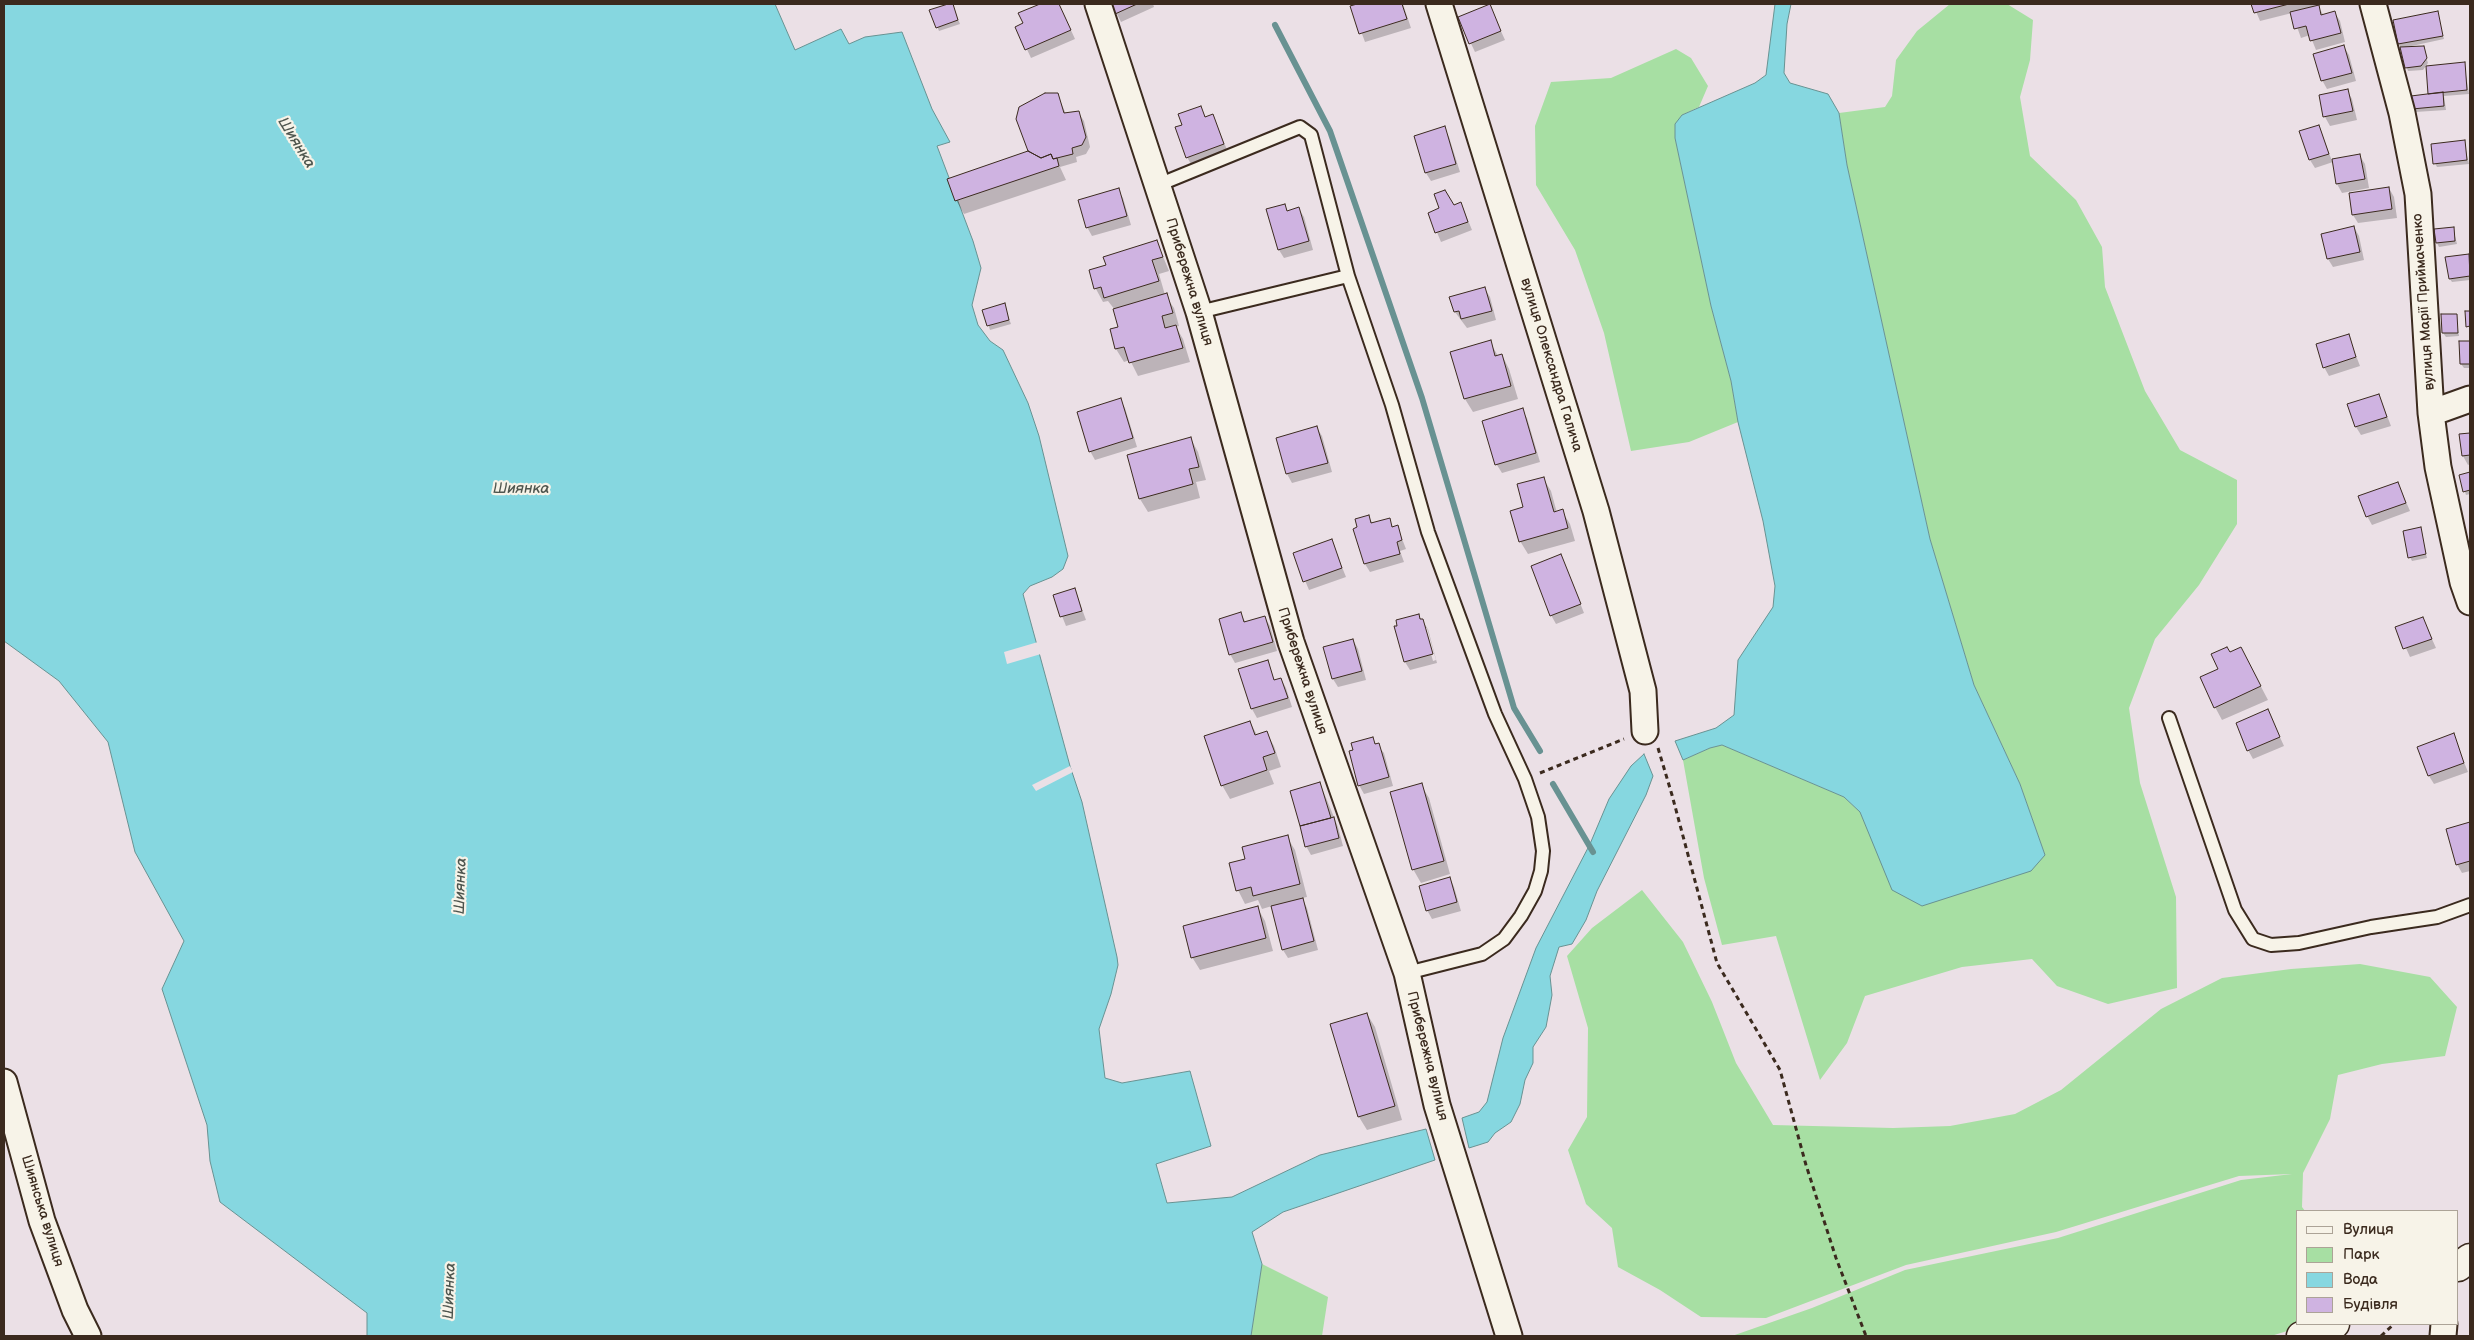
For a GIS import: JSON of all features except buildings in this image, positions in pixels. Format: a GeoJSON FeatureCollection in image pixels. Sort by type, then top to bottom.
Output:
{"type":"FeatureCollection","features":[{"type":"Feature","properties":{"kind":"street","name":"Прибережна вулиця"},"geometry":{"type":"LineString","coordinates":[[1098,4],[1199,312],[1291,642],[1407,973],[1437,1105],[1509,1336]]}},
{"type":"Feature","properties":{"kind":"street","name":"вулиця Олександра Галича"},"geometry":{"type":"LineString","coordinates":[[1439,4],[1596,511],[1642,690],[1645,731]]}},
{"type":"Feature","properties":{"kind":"street","name":"вулиця Марії Приймаченко"},"geometry":{"type":"LineString","coordinates":[[2373,4],[2402,113],[2418,194],[2431,413],[2438,467],[2463,582],[2470,602]]}},
{"type":"Feature","properties":{"kind":"street"},"geometry":{"type":"LineString","coordinates":[[2431,413],[2470,400]]}},
{"type":"Feature","properties":{"kind":"street","name":"Шиянська вулиця"},"geometry":{"type":"LineString","coordinates":[[4,1082],[42,1221],[75,1310],[88,1336]]}},
{"type":"Feature","properties":{"kind":"street"},"geometry":{"type":"LineString","coordinates":[[2459,1266],[2470,1258]]}},
{"type":"Feature","properties":{"kind":"street"},"geometry":{"type":"LineString","coordinates":[[2301,1336],[2332,1325]]}},
{"type":"Feature","properties":{"kind":"lane"},"geometry":{"type":"LineString","coordinates":[[1158,185],[1300,127],[1311,135],[1348,276],[1392,405],[1428,532],[1495,714],[1526,779],[1538,817],[1543,851],[1541,871],[1535,891],[1521,916],[1504,938],[1482,954],[1407,973]]}},
{"type":"Feature","properties":{"kind":"lane"},"geometry":{"type":"LineString","coordinates":[[1199,312],[1348,276]]}},
{"type":"Feature","properties":{"kind":"lane"},"geometry":{"type":"LineString","coordinates":[[2169,718],[2235,910],[2253,939],[2271,945],[2299,943],[2371,927],[2437,917],[2470,905]]}},
{"type":"Feature","properties":{"kind":"path"},"geometry":{"type":"LineString","coordinates":[[1526,779],[1645,731],[1658,748],[1717,964],[1780,1070],[1806,1165],[1833,1249],[1866,1336]]}},
{"type":"Feature","properties":{"kind":"path"},"geometry":{"type":"LineString","coordinates":[[2381,1336],[2393,1325]]}},
{"type":"Feature","properties":{"kind":"green space"},"geometry":{"type":"Polygon","coordinates":[[[1950,4],[2007,4],[2033,20],[2030,60],[2020,97],[2030,156],[2076,200],[2102,247],[2105,287],[2145,391],[2180,450],[2237,480],[2237,524],[2199,585],[2155,639],[2129,708],[2140,783],[2176,897],[2177,988],[2108,1004],[2057,986],[2032,959],[1962,967],[1865,996],[1847,1043],[1820,1080],[1776,936],[1722,945],[1704,878],[1683,760],[1710,748],[1722,745],[1844,797],[1860,812],[1873,840],[2045,855],[2020,784],[1974,685],[1930,539],[1847,165],[1839,113],[1885,107],[1892,96],[1896,60],[1917,31],[1950,4]]]}},
{"type":"Feature","properties":{"kind":"green space"},"geometry":{"type":"Polygon","coordinates":[[[1676,49],[1691,58],[1708,86],[1699,107],[1682,115],[1675,138],[1711,306],[1731,381],[1738,422],[1689,442],[1631,451],[1604,333],[1575,250],[1536,185],[1535,126],[1551,82],[1611,78],[1676,49]]]}},
{"type":"Feature","properties":{"kind":"green space"},"geometry":{"type":"Polygon","coordinates":[[[1642,890],[1683,942],[1712,1002],[1736,1063],[1773,1125],[1893,1128],[1950,1126],[2015,1114],[2061,1090],[2161,1009],[2222,978],[2291,969],[2360,964],[2430,977],[2457,1007],[2445,1056],[2382,1064],[2338,1075],[2330,1119],[2303,1173],[2302,1207],[2304,1210],[2296,1210],[2296,1325],[2307,1325],[2271,1336],[1732,1336],[1812,1308],[1905,1270],[2058,1238],[2241,1180],[2292,1174],[2239,1176],[2056,1232],[1906,1265],[1766,1318],[1701,1317],[1660,1290],[1618,1267],[1612,1228],[1586,1204],[1568,1150],[1587,1117],[1588,1028],[1567,956],[1592,928],[1642,890]]]}},
{"type":"Feature","properties":{"kind":"green space"},"geometry":{"type":"Polygon","coordinates":[[[1262,1264],[1328,1297],[1322,1336],[1251,1336],[1262,1264]]]}},
{"type":"Feature","properties":{"kind":"water","name":"Шиянка"},"geometry":{"type":"Polygon","coordinates":[[[4,4],[775,4],[795,50],[841,29],[849,44],[865,37],[902,32],[932,109],[950,142],[937,146],[973,241],[981,268],[972,305],[978,325],[990,341],[1003,350],[1028,403],[1039,436],[1068,556],[1063,569],[1052,577],[1030,586],[1023,594],[1070,766],[1082,802],[1117,957],[1118,965],[1111,994],[1099,1029],[1105,1078],[1122,1083],[1190,1071],[1211,1146],[1156,1164],[1167,1203],[1232,1197],[1320,1155],[1426,1129],[1435,1160],[1283,1212],[1252,1232],[1262,1264],[1251,1336],[367,1336],[367,1313],[220,1202],[210,1161],[207,1125],[162,989],[184,941],[135,852],[108,742],[59,681],[4,641],[4,4]]]}},
{"type":"Feature","properties":{"kind":"water"},"geometry":{"type":"Polygon","coordinates":[[[1775,4],[1791,4],[1787,24],[1784,73],[1790,83],[1828,94],[1839,113],[1847,165],[1930,539],[1974,685],[2020,784],[2045,855],[2031,871],[1922,906],[1892,890],[1860,812],[1844,797],[1722,745],[1710,748],[1683,760],[1675,741],[1716,728],[1734,715],[1738,660],[1773,607],[1775,586],[1763,521],[1738,422],[1731,381],[1711,306],[1675,138],[1675,124],[1682,115],[1755,83],[1766,75],[1775,4]]]}},
{"type":"Feature","properties":{"kind":"water"},"geometry":{"type":"Polygon","coordinates":[[[1644,754],[1653,776],[1646,795],[1597,891],[1586,920],[1572,944],[1559,947],[1550,976],[1552,995],[1546,1027],[1533,1047],[1533,1063],[1525,1080],[1520,1104],[1511,1122],[1495,1133],[1488,1142],[1469,1148],[1462,1118],[1479,1112],[1487,1102],[1503,1038],[1536,948],[1590,844],[1609,799],[1631,766],[1644,754]]]}},
{"type":"Feature","properties":{"kind":"pier"},"geometry":{"type":"Polygon","coordinates":[[[1038,642],[1041,654],[1007,664],[1004,652],[1038,642]]]}},
{"type":"Feature","properties":{"kind":"pier"},"geometry":{"type":"Polygon","coordinates":[[[1070,766],[1073,772],[1036,791],[1032,785],[1070,766]]]}},
{"type":"Feature","properties":{"kind":"waterway"},"geometry":{"type":"LineString","coordinates":[[1275,25],[1330,131],[1422,398],[1514,708],[1540,751]]}},
{"type":"Feature","properties":{"kind":"waterway"},"geometry":{"type":"LineString","coordinates":[[1553,784],[1593,852]]}}]}
